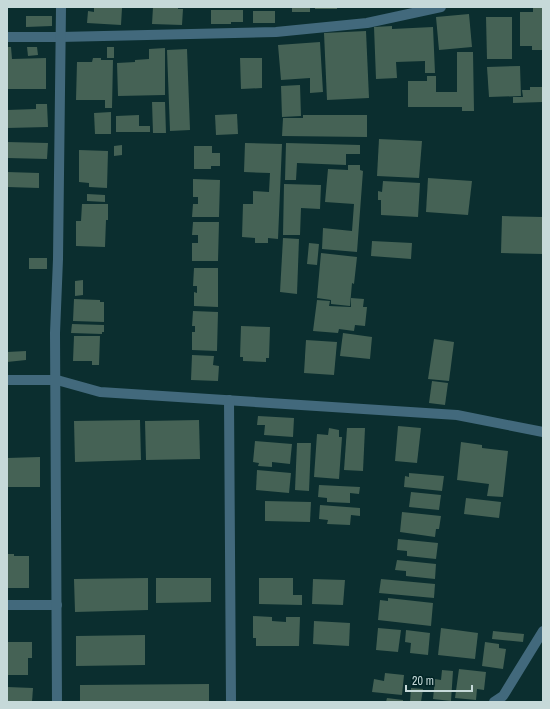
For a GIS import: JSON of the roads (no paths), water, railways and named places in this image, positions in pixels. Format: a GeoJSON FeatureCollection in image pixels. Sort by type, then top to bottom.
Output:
{"type":"FeatureCollection","features":[{"type":"Feature","properties":{"kind":"street"},"geometry":{"type":"LineString","coordinates":[[57,702],[55,334],[58,252],[61,7]]}},
{"type":"Feature","properties":{"kind":"street"},"geometry":{"type":"LineString","coordinates":[[7,37],[276,32],[367,23],[441,7]]}},
{"type":"Feature","properties":{"kind":"street"},"geometry":{"type":"LineString","coordinates":[[7,380],[56,380],[100,392],[457,415],[543,432]]}},
{"type":"Feature","properties":{"kind":"street"},"geometry":{"type":"LineString","coordinates":[[229,400],[231,702]]}},
{"type":"Feature","properties":{"kind":"street"},"geometry":{"type":"LineString","coordinates":[[7,605],[56,605]]}},
{"type":"Feature","properties":{"kind":"street"},"geometry":{"type":"LineString","coordinates":[[494,702],[503,696],[543,631]]}}]}
